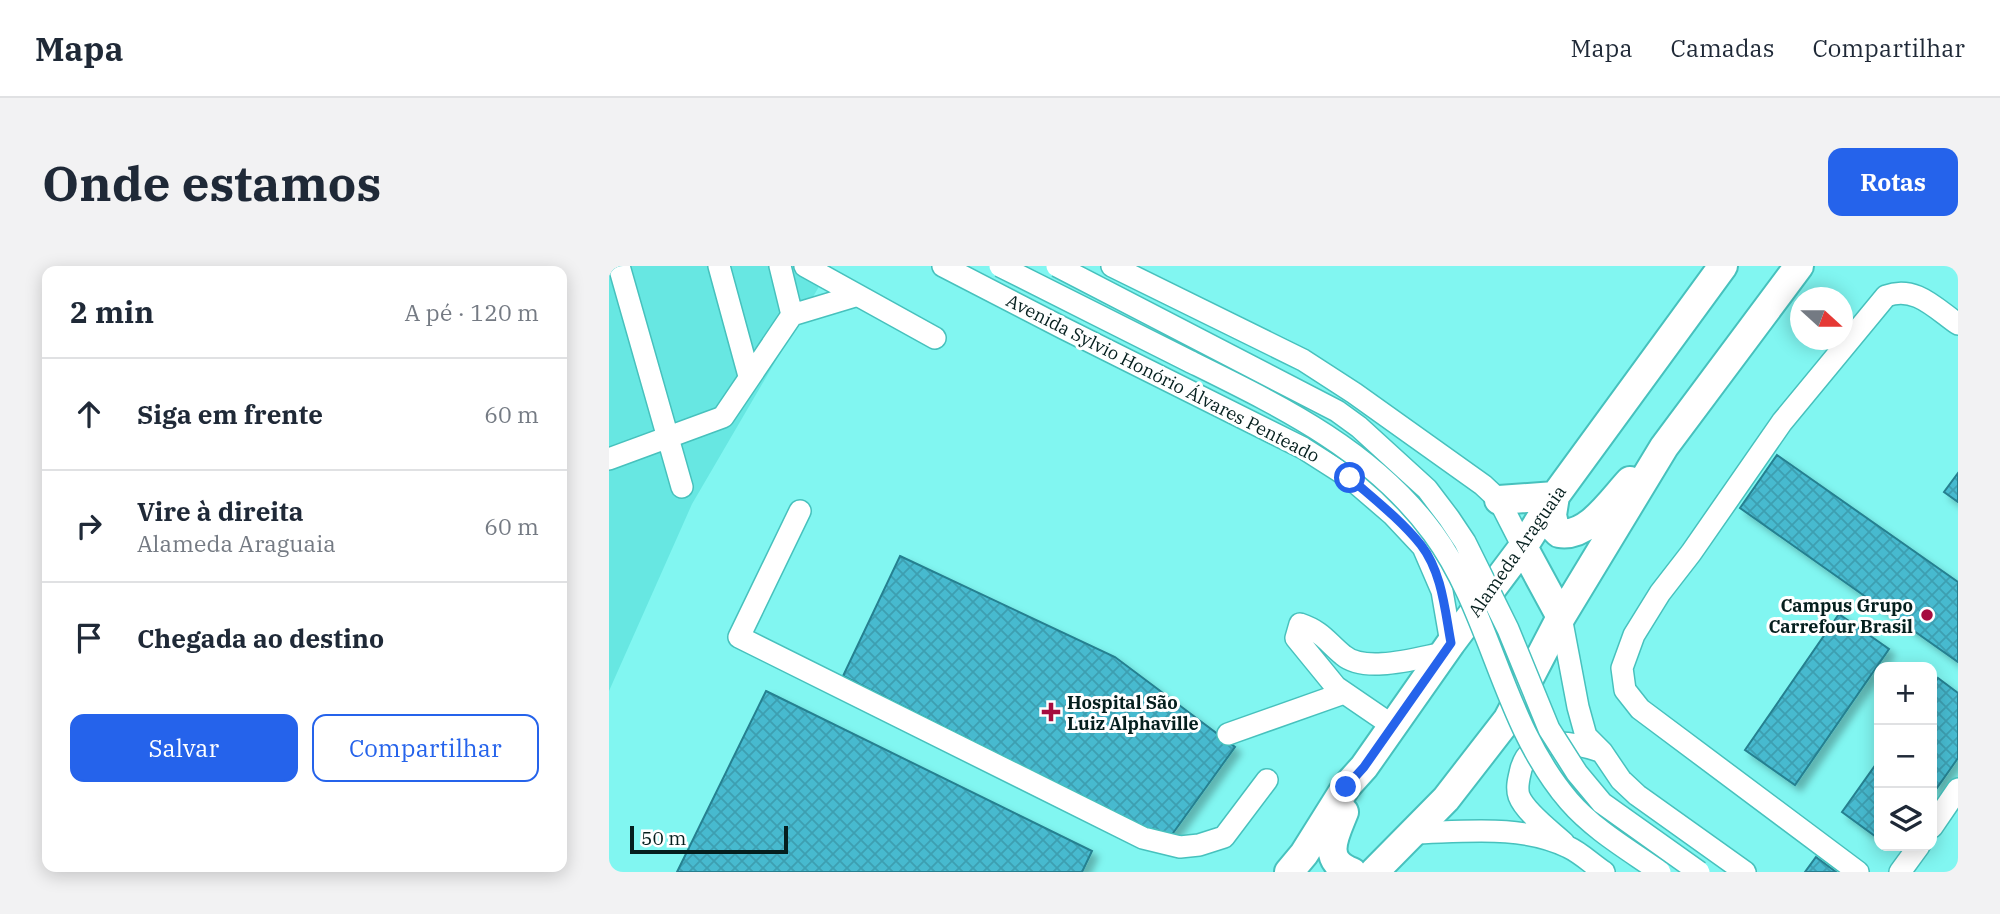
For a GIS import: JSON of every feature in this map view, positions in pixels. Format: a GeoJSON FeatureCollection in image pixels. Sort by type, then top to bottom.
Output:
{"type":"FeatureCollection","features":[{"type":"Feature","properties":{"kind":"main road","name":"Alameda Araguaia"},"geometry":{"type":"LineString","coordinates":[[1289,872],[1304,854],[1346,787],[1364,767],[1447,648],[1523,547],[1555,496],[1723,266]]}},
{"type":"Feature","properties":{"kind":"main road"},"geometry":{"type":"LineString","coordinates":[[1374,872],[1446,799],[1508,719],[1561,617],[1664,447],[1799,266]]}},
{"type":"Feature","properties":{"kind":"main road"},"geometry":{"type":"LineString","coordinates":[[1499,500],[1555,496],[1552,515],[1555,529],[1559,533],[1572,533],[1595,519],[1664,447]]}},
{"type":"Feature","properties":{"kind":"main road"},"geometry":{"type":"LineString","coordinates":[[1523,547],[1561,617]]}},
{"type":"Feature","properties":{"kind":"main road"},"geometry":{"type":"LineString","coordinates":[[1352,872],[1343,869],[1335,861],[1332,847],[1364,767]]}},
{"type":"Feature","properties":{"kind":"street"},"geometry":{"type":"LineString","coordinates":[[619,266],[683,487]]}},
{"type":"Feature","properties":{"kind":"street"},"geometry":{"type":"LineString","coordinates":[[719,266],[749,376]]}},
{"type":"Feature","properties":{"kind":"street"},"geometry":{"type":"LineString","coordinates":[[780,266],[792,315]]}},
{"type":"Feature","properties":{"kind":"street"},"geometry":{"type":"LineString","coordinates":[[804,266],[935,338]]}},
{"type":"Feature","properties":{"kind":"street","name":"Avenida Sylvio Honório Álvares Penteado"},"geometry":{"type":"LineString","coordinates":[[943,266],[1303,448],[1350,478],[1393,515],[1423,547],[1442,591],[1447,648]]}},
{"type":"Feature","properties":{"kind":"street"},"geometry":{"type":"LineString","coordinates":[[1000,266],[1287,410],[1336,440],[1379,474],[1405,498],[1440,545],[1485,633],[1507,695],[1537,755],[1555,783],[1588,821],[1660,872]]}},
{"type":"Feature","properties":{"kind":"street"},"geometry":{"type":"LineString","coordinates":[[1057,266],[1337,411],[1359,427],[1427,489],[1465,542],[1508,629],[1549,729],[1577,773],[1602,803],[1699,872]]}},
{"type":"Feature","properties":{"kind":"street"},"geometry":{"type":"LineString","coordinates":[[1112,266],[1303,360],[1342,385],[1483,485],[1499,500],[1523,547]]}},
{"type":"Feature","properties":{"kind":"street"},"geometry":{"type":"LineString","coordinates":[[1858,872],[1640,709],[1625,690],[1622,668],[1634,635],[1660,593],[1782,422],[1886,296],[1898,292],[1918,295],[1958,324]]}},
{"type":"Feature","properties":{"kind":"street"},"geometry":{"type":"LineString","coordinates":[[609,459],[723,417],[792,315],[855,296]]}},
{"type":"Feature","properties":{"kind":"street"},"geometry":{"type":"LineString","coordinates":[[1303,448],[1342,385]]}},
{"type":"Feature","properties":{"kind":"street"},"geometry":{"type":"LineString","coordinates":[[800,511],[739,637],[1143,838],[1180,847],[1199,845],[1224,837],[1267,780]]}},
{"type":"Feature","properties":{"kind":"street"},"geometry":{"type":"LineString","coordinates":[[1561,617],[1586,736],[1602,751],[1621,780],[1637,795],[1745,872]]}},
{"type":"Feature","properties":{"kind":"street"},"geometry":{"type":"LineString","coordinates":[[1393,726],[1327,679],[1296,638],[1300,624],[1317,630],[1344,657],[1360,664],[1374,664],[1447,648]]}},
{"type":"Feature","properties":{"kind":"street"},"geometry":{"type":"LineString","coordinates":[[1228,734],[1344,693]]}},
{"type":"Feature","properties":{"kind":"street"},"geometry":{"type":"LineString","coordinates":[[1602,751],[1557,741],[1536,749],[1524,761],[1517,787],[1525,806],[1569,848],[1604,872]]}},
{"type":"Feature","properties":{"kind":"street"},"geometry":{"type":"LineString","coordinates":[[1937,820],[1958,789]]}},
{"type":"Feature","properties":{"kind":"street"},"geometry":{"type":"LineString","coordinates":[[1413,833],[1510,833],[1537,837],[1569,848]]}},
{"type":"Feature","properties":{"kind":"street"},"geometry":{"type":"LineString","coordinates":[[1900,872],[1915,851]]}},
{"type":"Feature","properties":{"kind":"shaded area"},"geometry":{"type":"Polygon","coordinates":[[[609,266],[831,266],[692,504],[609,691],[609,266]]]}},
{"type":"Feature","properties":{"kind":"building"},"geometry":{"type":"Polygon","coordinates":[[[1777,455],[1958,582],[1958,662],[1740,508],[1777,455]]]}},
{"type":"Feature","properties":{"kind":"building"},"geometry":{"type":"Polygon","coordinates":[[[1958,473],[1958,502],[1944,492],[1958,473]]]}},
{"type":"Feature","properties":{"kind":"building","name":"Hospital São Luiz Alphaville"},"geometry":{"type":"Polygon","coordinates":[[[900,556],[1115,657],[1235,747],[1168,840],[843,676],[900,556]]]}},
{"type":"Feature","properties":{"kind":"building"},"geometry":{"type":"Polygon","coordinates":[[[1839,614],[1889,649],[1880,662],[1874,662],[1874,671],[1795,785],[1745,750],[1839,614]]]}},
{"type":"Feature","properties":{"kind":"building"},"geometry":{"type":"Polygon","coordinates":[[[1937,680],[1958,693],[1958,758],[1937,788],[1937,725],[1937,680]]]}},
{"type":"Feature","properties":{"kind":"building"},"geometry":{"type":"Polygon","coordinates":[[[766,691],[1092,851],[1082,872],[677,872],[766,691]]]}},
{"type":"Feature","properties":{"kind":"building"},"geometry":{"type":"Polygon","coordinates":[[[1874,767],[1874,835],[1842,812],[1874,767]]]}},
{"type":"Feature","properties":{"kind":"building"},"geometry":{"type":"Polygon","coordinates":[[[1816,857],[1836,872],[1805,872],[1816,857]]]}},
{"type":"Feature","properties":{"kind":"place","name":"Campus Grupo Carrefour Brasil"},"geometry":{"type":"Point","coordinates":[1927,615]}},
{"type":"Feature","properties":{"kind":"place","name":"Hospital São Luiz Alphaville"},"geometry":{"type":"Point","coordinates":[1051,712]}},
{"type":"Feature","properties":{"kind":"route"},"geometry":{"type":"LineString","coordinates":[[1346,787],[1364,767],[1451,643],[1442,591],[1423,547],[1393,515],[1350,478]]}}]}
